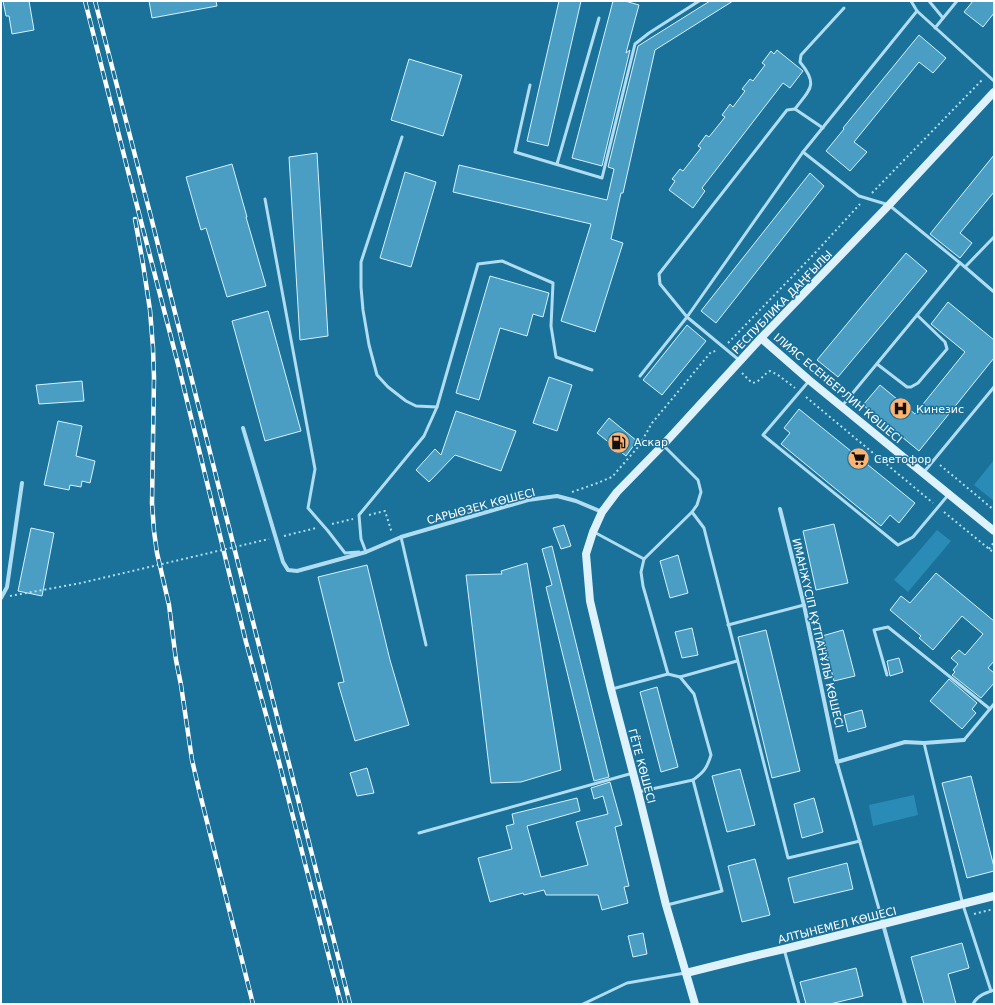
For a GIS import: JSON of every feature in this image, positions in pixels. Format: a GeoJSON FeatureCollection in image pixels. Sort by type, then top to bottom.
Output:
{"type":"FeatureCollection","features":[{"type":"Feature","properties":{"kind":"main road","name":"РЕСПУБЛИКА ДАҢҒЫЛЫ"},"geometry":{"type":"LineString","coordinates":[[593,532],[602,512],[617,492],[663,445],[761,338],[992,98]]}},
{"type":"Feature","properties":{"kind":"main road","name":"ІЛИЯС ЕСЕНБЕРЛИН КӨШЕСІ"},"geometry":{"type":"LineString","coordinates":[[761,338],[923,474],[994,531]]}},
{"type":"Feature","properties":{"kind":"main road","name":"ГЁТЕ КӨШЕСІ"},"geometry":{"type":"LineString","coordinates":[[593,532],[586,554],[590,601],[666,905],[695,1004]]}},
{"type":"Feature","properties":{"kind":"main road","name":"АЛТЫНЕМЕЛ КӨШЕСІ"},"geometry":{"type":"LineString","coordinates":[[686,973],[784,950],[994,896]]}},
{"type":"Feature","properties":{"kind":"street","name":"САРЫӨЗЕК КӨШЕСІ"},"geometry":{"type":"LineString","coordinates":[[243,428],[283,562],[288,570],[296,571],[366,552],[402,537],[528,500],[557,496],[576,501],[602,512]]}},
{"type":"Feature","properties":{"kind":"street"},"geometry":{"type":"LineString","coordinates":[[1,598],[6,587],[22,483]]}},
{"type":"Feature","properties":{"kind":"street","name":"ИМАНЖҮСІП ҚҰТПАНҰЛЫ КӨШЕСІ"},"geometry":{"type":"LineString","coordinates":[[780,509],[804,605],[837,762]]}},
{"type":"Feature","properties":{"kind":"street"},"geometry":{"type":"LineString","coordinates":[[837,762],[905,742],[924,743],[964,740]]}},
{"type":"Feature","properties":{"kind":"street"},"geometry":{"type":"LineString","coordinates":[[883,924],[906,1004]]}},
{"type":"Feature","properties":{"kind":"lane"},"geometry":{"type":"LineString","coordinates":[[530,85],[515,152],[602,178],[635,44],[649,33],[699,1]]}},
{"type":"Feature","properties":{"kind":"lane"},"geometry":{"type":"LineString","coordinates":[[911,1],[917,11],[994,81]]}},
{"type":"Feature","properties":{"kind":"lane"},"geometry":{"type":"LineString","coordinates":[[929,1],[943,18]]}},
{"type":"Feature","properties":{"kind":"lane"},"geometry":{"type":"LineString","coordinates":[[935,28],[957,1]]}},
{"type":"Feature","properties":{"kind":"lane"},"geometry":{"type":"LineString","coordinates":[[795,109],[810,89],[811,81],[807,70],[800,62],[802,55],[844,8]]}},
{"type":"Feature","properties":{"kind":"lane"},"geometry":{"type":"LineString","coordinates":[[640,376],[687,317],[803,152],[917,11]]}},
{"type":"Feature","properties":{"kind":"lane"},"geometry":{"type":"LineString","coordinates":[[557,164],[599,18]]}},
{"type":"Feature","properties":{"kind":"lane"},"geometry":{"type":"LineString","coordinates":[[740,361],[687,317],[660,284],[659,274],[787,110],[795,109],[823,128]]}},
{"type":"Feature","properties":{"kind":"lane"},"geometry":{"type":"LineString","coordinates":[[402,137],[361,262],[363,310],[376,375],[388,387],[406,401],[416,406],[437,407]]}},
{"type":"Feature","properties":{"kind":"lane"},"geometry":{"type":"LineString","coordinates":[[803,152],[859,196],[889,205],[966,267],[994,292]]}},
{"type":"Feature","properties":{"kind":"lane"},"geometry":{"type":"LineString","coordinates":[[265,200],[315,469],[308,508],[345,553],[366,552],[361,539],[359,515],[424,436],[437,407],[478,264],[502,261],[553,283],[551,326],[556,357],[592,370]]}},
{"type":"Feature","properties":{"kind":"lane"},"geometry":{"type":"LineString","coordinates":[[966,267],[994,237]]}},
{"type":"Feature","properties":{"kind":"lane"},"geometry":{"type":"LineString","coordinates":[[842,406],[960,263]]}},
{"type":"Feature","properties":{"kind":"lane"},"geometry":{"type":"LineString","coordinates":[[877,364],[907,387],[911,387],[918,383],[947,349],[945,342],[917,315]]}},
{"type":"Feature","properties":{"kind":"lane"},"geometry":{"type":"LineString","coordinates":[[810,380],[763,435],[898,545],[913,537],[949,494]]}},
{"type":"Feature","properties":{"kind":"lane"},"geometry":{"type":"LineString","coordinates":[[923,474],[994,387]]}},
{"type":"Feature","properties":{"kind":"lane"},"geometry":{"type":"LineString","coordinates":[[663,445],[698,480],[701,492],[697,505],[692,512],[644,559],[641,572],[643,586],[668,674]]}},
{"type":"Feature","properties":{"kind":"lane"},"geometry":{"type":"LineString","coordinates":[[692,512],[704,528],[788,858],[860,841]]}},
{"type":"Feature","properties":{"kind":"lane"},"geometry":{"type":"LineString","coordinates":[[593,532],[644,559]]}},
{"type":"Feature","properties":{"kind":"lane"},"geometry":{"type":"LineString","coordinates":[[402,537],[426,645]]}},
{"type":"Feature","properties":{"kind":"lane"},"geometry":{"type":"LineString","coordinates":[[728,625],[804,605]]}},
{"type":"Feature","properties":{"kind":"lane"},"geometry":{"type":"LineString","coordinates":[[887,675],[874,630],[888,627],[990,709]]}},
{"type":"Feature","properties":{"kind":"lane"},"geometry":{"type":"LineString","coordinates":[[611,689],[668,674],[680,677],[737,661]]}},
{"type":"Feature","properties":{"kind":"lane"},"geometry":{"type":"LineString","coordinates":[[638,792],[693,780],[703,773],[708,765],[711,755],[694,694],[680,677]]}},
{"type":"Feature","properties":{"kind":"lane"},"geometry":{"type":"LineString","coordinates":[[964,740],[994,704]]}},
{"type":"Feature","properties":{"kind":"lane"},"geometry":{"type":"LineString","coordinates":[[924,743],[963,904],[992,991],[983,994],[973,1004]]}},
{"type":"Feature","properties":{"kind":"lane"},"geometry":{"type":"LineString","coordinates":[[837,762],[883,924]]}},
{"type":"Feature","properties":{"kind":"lane"},"geometry":{"type":"LineString","coordinates":[[419,833],[633,773]]}},
{"type":"Feature","properties":{"kind":"lane"},"geometry":{"type":"LineString","coordinates":[[666,905],[722,892],[693,780]]}},
{"type":"Feature","properties":{"kind":"lane"},"geometry":{"type":"LineString","coordinates":[[784,950],[799,1004]]}},
{"type":"Feature","properties":{"kind":"lane"},"geometry":{"type":"LineString","coordinates":[[583,1004],[627,983],[686,973]]}},
{"type":"Feature","properties":{"kind":"path"},"geometry":{"type":"LineString","coordinates":[[718,353],[866,198],[988,75]]}},
{"type":"Feature","properties":{"kind":"path"},"geometry":{"type":"LineString","coordinates":[[934,460],[994,510]]}},
{"type":"Feature","properties":{"kind":"path"},"geometry":{"type":"LineString","coordinates":[[364,516],[385,511],[391,530]]}},
{"type":"Feature","properties":{"kind":"path"},"geometry":{"type":"LineString","coordinates":[[326,526],[356,518]]}},
{"type":"Feature","properties":{"kind":"path"},"geometry":{"type":"LineString","coordinates":[[280,537],[318,528]]}},
{"type":"Feature","properties":{"kind":"path"},"geometry":{"type":"LineString","coordinates":[[8,596],[81,583],[272,539]]}},
{"type":"Feature","properties":{"kind":"path"},"geometry":{"type":"LineString","coordinates":[[989,549],[994,542]]}},
{"type":"Feature","properties":{"kind":"path"},"geometry":{"type":"LineString","coordinates":[[967,915],[994,909]]}},
{"type":"Feature","properties":{"kind":"shaded area"},"geometry":{"type":"Polygon","coordinates":[[[994,460],[994,501],[974,485],[994,460]]]}},
{"type":"Feature","properties":{"kind":"shaded area"},"geometry":{"type":"Polygon","coordinates":[[[937,530],[951,541],[908,592],[894,580],[937,530]]]}},
{"type":"Feature","properties":{"kind":"shaded area"},"geometry":{"type":"Polygon","coordinates":[[[914,795],[918,815],[873,826],[869,805],[914,795]]]}},
{"type":"Feature","properties":{"kind":"building"},"geometry":{"type":"Polygon","coordinates":[[[3,1],[29,1],[34,30],[12,34],[9,16],[6,16],[3,1]]]}},
{"type":"Feature","properties":{"kind":"building"},"geometry":{"type":"Polygon","coordinates":[[[149,1],[216,1],[217,6],[152,18],[149,1]]]}},
{"type":"Feature","properties":{"kind":"building"},"geometry":{"type":"Polygon","coordinates":[[[559,1],[581,1],[548,146],[527,141],[559,1]]]}},
{"type":"Feature","properties":{"kind":"building"},"geometry":{"type":"Polygon","coordinates":[[[613,1],[625,1],[639,5],[626,53],[630,50],[602,166],[572,158],[613,1]]]}},
{"type":"Feature","properties":{"kind":"building"},"geometry":{"type":"Polygon","coordinates":[[[710,1],[733,1],[655,50],[623,193],[621,193],[611,239],[623,243],[595,332],[561,321],[591,224],[453,192],[459,165],[607,200],[614,169],[608,167],[638,46],[710,1]]]}},
{"type":"Feature","properties":{"kind":"building"},"geometry":{"type":"Polygon","coordinates":[[[973,1],[994,1],[994,13],[983,27],[964,12],[973,1]]]}},
{"type":"Feature","properties":{"kind":"building"},"geometry":{"type":"Polygon","coordinates":[[[919,35],[946,58],[933,73],[919,62],[854,142],[867,152],[850,171],[826,151],[919,35]]]}},
{"type":"Feature","properties":{"kind":"building"},"geometry":{"type":"Polygon","coordinates":[[[777,50],[803,71],[790,88],[783,83],[702,188],[705,191],[693,208],[669,190],[675,181],[672,179],[680,169],[683,171],[701,148],[698,146],[706,135],[709,137],[725,117],[722,115],[730,104],[733,107],[745,91],[742,89],[750,79],[753,81],[765,65],[762,63],[771,51],[774,54],[777,50]]]}},
{"type":"Feature","properties":{"kind":"building"},"geometry":{"type":"Polygon","coordinates":[[[409,59],[462,75],[443,136],[391,120],[409,59]]]}},
{"type":"Feature","properties":{"kind":"building"},"geometry":{"type":"Polygon","coordinates":[[[317,153],[328,336],[300,340],[289,157],[317,153]]]}},
{"type":"Feature","properties":{"kind":"building"},"geometry":{"type":"Polygon","coordinates":[[[994,155],[994,192],[960,233],[972,243],[960,258],[930,234],[994,155]]]}},
{"type":"Feature","properties":{"kind":"building"},"geometry":{"type":"Polygon","coordinates":[[[232,164],[266,286],[227,297],[206,228],[201,230],[186,177],[232,164]]]}},
{"type":"Feature","properties":{"kind":"building"},"geometry":{"type":"Polygon","coordinates":[[[405,172],[436,182],[411,267],[380,258],[405,172]]]}},
{"type":"Feature","properties":{"kind":"building"},"geometry":{"type":"Polygon","coordinates":[[[810,173],[824,186],[716,323],[701,311],[810,173]]]}},
{"type":"Feature","properties":{"kind":"building"},"geometry":{"type":"Polygon","coordinates":[[[906,253],[927,271],[838,377],[817,360],[906,253]]]}},
{"type":"Feature","properties":{"kind":"building"},"geometry":{"type":"Polygon","coordinates":[[[490,276],[549,293],[543,317],[533,314],[527,336],[500,328],[479,400],[456,393],[490,276]]]}},
{"type":"Feature","properties":{"kind":"building"},"geometry":{"type":"Polygon","coordinates":[[[948,302],[994,340],[994,358],[919,451],[863,405],[880,385],[915,414],[965,352],[931,324],[948,302]]]}},
{"type":"Feature","properties":{"kind":"building"},"geometry":{"type":"Polygon","coordinates":[[[268,311],[301,431],[265,441],[232,321],[268,311]]]}},
{"type":"Feature","properties":{"kind":"building"},"geometry":{"type":"Polygon","coordinates":[[[687,325],[706,341],[662,395],[643,380],[687,325]]]}},
{"type":"Feature","properties":{"kind":"building"},"geometry":{"type":"Polygon","coordinates":[[[549,377],[572,385],[557,431],[533,423],[549,377]]]}},
{"type":"Feature","properties":{"kind":"building"},"geometry":{"type":"Polygon","coordinates":[[[82,381],[84,401],[39,404],[36,385],[82,381]]]}},
{"type":"Feature","properties":{"kind":"building"},"geometry":{"type":"Polygon","coordinates":[[[799,409],[915,503],[899,523],[890,515],[881,526],[781,444],[790,433],[784,428],[799,409]]]}},
{"type":"Feature","properties":{"kind":"building"},"geometry":{"type":"Polygon","coordinates":[[[456,411],[516,431],[501,471],[455,455],[429,482],[416,470],[435,449],[441,455],[456,411]]]}},
{"type":"Feature","properties":{"kind":"building"},"geometry":{"type":"Polygon","coordinates":[[[609,418],[637,441],[626,456],[597,433],[609,418]]]}},
{"type":"Feature","properties":{"kind":"building"},"geometry":{"type":"Polygon","coordinates":[[[58,421],[82,426],[76,456],[95,461],[90,483],[82,481],[81,487],[70,485],[69,490],[44,485],[58,421]]]}},
{"type":"Feature","properties":{"kind":"building"},"geometry":{"type":"Polygon","coordinates":[[[834,524],[848,583],[816,590],[803,531],[834,524]]]}},
{"type":"Feature","properties":{"kind":"building"},"geometry":{"type":"Polygon","coordinates":[[[564,525],[571,546],[561,549],[553,528],[564,525]]]}},
{"type":"Feature","properties":{"kind":"building"},"geometry":{"type":"Polygon","coordinates":[[[31,528],[54,533],[42,596],[18,591],[31,528]]]}},
{"type":"Feature","properties":{"kind":"building"},"geometry":{"type":"Polygon","coordinates":[[[552,546],[609,777],[594,781],[546,587],[552,585],[542,549],[552,546]]]}},
{"type":"Feature","properties":{"kind":"building"},"geometry":{"type":"Polygon","coordinates":[[[678,555],[688,593],[670,598],[660,561],[678,555]]]}},
{"type":"Feature","properties":{"kind":"building"},"geometry":{"type":"Polygon","coordinates":[[[527,563],[561,770],[521,782],[491,783],[466,575],[502,574],[501,571],[527,563]]]}},
{"type":"Feature","properties":{"kind":"building"},"geometry":{"type":"Polygon","coordinates":[[[367,565],[390,660],[409,725],[355,741],[338,683],[344,682],[318,577],[367,565]]]}},
{"type":"Feature","properties":{"kind":"building"},"geometry":{"type":"Polygon","coordinates":[[[936,573],[994,621],[994,661],[988,668],[994,673],[994,683],[981,698],[952,675],[955,672],[953,670],[958,664],[951,658],[959,650],[965,655],[983,634],[962,616],[933,650],[919,638],[921,636],[890,610],[901,596],[910,603],[936,573]]]}},
{"type":"Feature","properties":{"kind":"building"},"geometry":{"type":"Polygon","coordinates":[[[692,628],[698,655],[682,658],[675,632],[692,628]]]}},
{"type":"Feature","properties":{"kind":"building"},"geometry":{"type":"Polygon","coordinates":[[[766,630],[800,771],[772,778],[738,637],[766,630]]]}},
{"type":"Feature","properties":{"kind":"building"},"geometry":{"type":"Polygon","coordinates":[[[843,630],[855,676],[834,681],[822,636],[843,630]]]}},
{"type":"Feature","properties":{"kind":"building"},"geometry":{"type":"Polygon","coordinates":[[[899,658],[903,672],[890,676],[887,661],[899,658]]]}},
{"type":"Feature","properties":{"kind":"building"},"geometry":{"type":"Polygon","coordinates":[[[949,679],[977,703],[972,709],[976,713],[962,729],[930,701],[949,679]]]}},
{"type":"Feature","properties":{"kind":"building"},"geometry":{"type":"Polygon","coordinates":[[[657,687],[678,767],[661,772],[640,692],[657,687]]]}},
{"type":"Feature","properties":{"kind":"building"},"geometry":{"type":"Polygon","coordinates":[[[862,710],[866,727],[848,732],[844,715],[862,710]]]}},
{"type":"Feature","properties":{"kind":"building"},"geometry":{"type":"Polygon","coordinates":[[[367,768],[374,793],[357,796],[350,773],[367,768]]]}},
{"type":"Feature","properties":{"kind":"building"},"geometry":{"type":"Polygon","coordinates":[[[740,769],[755,825],[727,832],[712,776],[740,769]]]}},
{"type":"Feature","properties":{"kind":"building"},"geometry":{"type":"Polygon","coordinates":[[[971,776],[994,871],[967,878],[942,783],[971,776]]]}},
{"type":"Feature","properties":{"kind":"building"},"geometry":{"type":"Polygon","coordinates":[[[610,782],[622,825],[615,827],[629,886],[624,887],[628,903],[602,910],[598,895],[546,895],[544,890],[524,895],[523,893],[490,902],[478,858],[512,849],[506,826],[514,824],[512,814],[577,798],[580,811],[527,826],[541,877],[588,865],[576,822],[608,814],[603,796],[594,799],[591,788],[610,782]]]}},
{"type":"Feature","properties":{"kind":"building"},"geometry":{"type":"Polygon","coordinates":[[[814,798],[823,832],[802,838],[794,804],[814,798]]]}},
{"type":"Feature","properties":{"kind":"building"},"geometry":{"type":"Polygon","coordinates":[[[755,859],[770,915],[742,922],[728,866],[755,859]]]}},
{"type":"Feature","properties":{"kind":"building"},"geometry":{"type":"Polygon","coordinates":[[[847,863],[853,889],[794,903],[788,878],[847,863]]]}},
{"type":"Feature","properties":{"kind":"building"},"geometry":{"type":"Polygon","coordinates":[[[643,933],[647,954],[633,957],[628,936],[643,933]]]}},
{"type":"Feature","properties":{"kind":"building"},"geometry":{"type":"Polygon","coordinates":[[[962,943],[969,968],[948,974],[956,1004],[924,1004],[911,957],[962,943]]]}},
{"type":"Feature","properties":{"kind":"building"},"geometry":{"type":"Polygon","coordinates":[[[856,968],[863,996],[830,1004],[806,1004],[800,982],[856,968]]]}},
{"type":"Feature","properties":{"kind":"railway"},"geometry":{"type":"LineString","coordinates":[[85,1],[179,368],[246,642],[279,762],[341,1004]]}},
{"type":"Feature","properties":{"kind":"railway"},"geometry":{"type":"LineString","coordinates":[[95,1],[350,1004]]}},
{"type":"Feature","properties":{"kind":"railway"},"geometry":{"type":"LineString","coordinates":[[135,219],[150,310],[153,348],[152,503],[157,553],[169,605],[192,760],[253,1004]]}},
{"type":"Feature","properties":{"kind":"place","name":"Кинезис"},"geometry":{"type":"Point","coordinates":[901,409]}},
{"type":"Feature","properties":{"kind":"place","name":"Аскар"},"geometry":{"type":"Point","coordinates":[618,442]}},
{"type":"Feature","properties":{"kind":"place","name":"Светофор"},"geometry":{"type":"Point","coordinates":[858,459]}}]}
